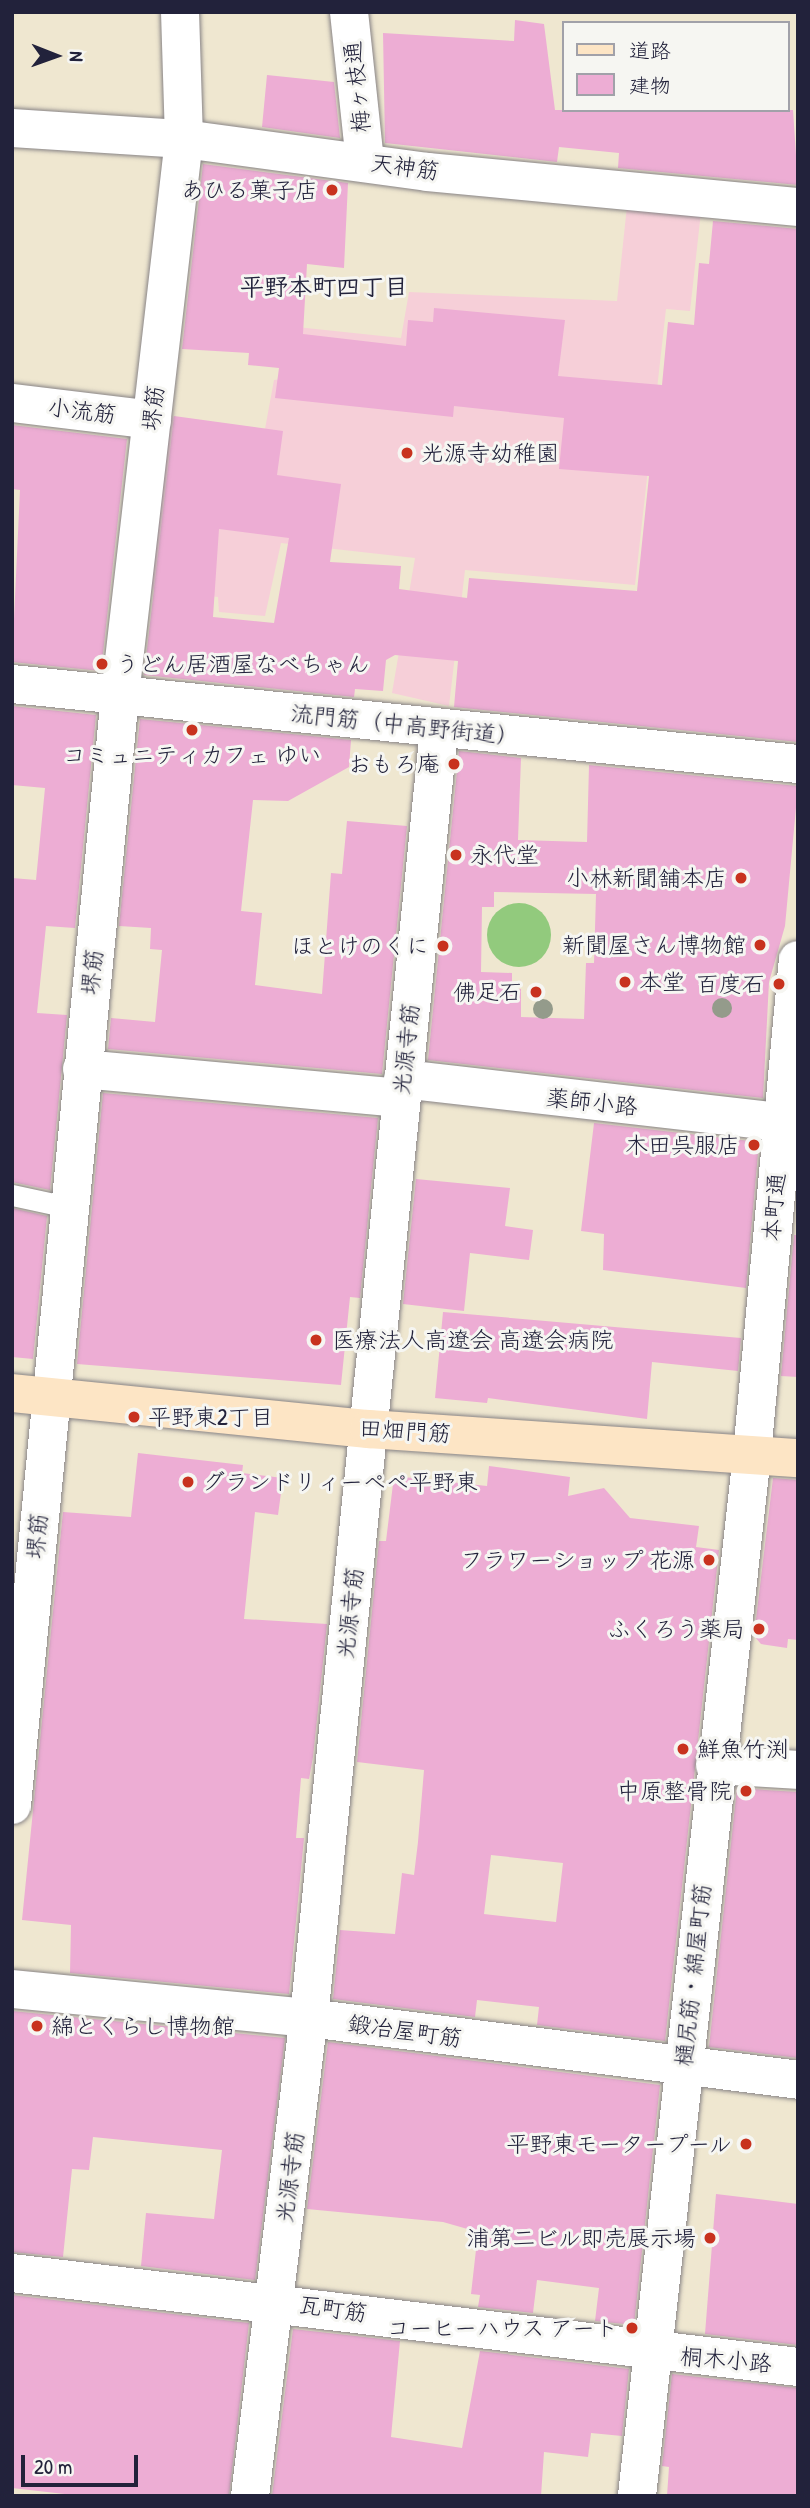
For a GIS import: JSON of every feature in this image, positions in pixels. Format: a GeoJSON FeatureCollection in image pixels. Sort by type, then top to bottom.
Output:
{"type":"FeatureCollection","features":[{"type":"Feature","properties":{"kind":"street","name":"堺筋"},"geometry":{"type":"LineString","coordinates":[[12,1805],[68,1206],[120,695],[184,139],[180,12]]}},
{"type":"Feature","properties":{"kind":"street","name":"梅ヶ枝通"},"geometry":{"type":"LineString","coordinates":[[349,12],[365,162]]}},
{"type":"Feature","properties":{"kind":"street","name":"天神筋"},"geometry":{"type":"LineString","coordinates":[[12,128],[184,139],[365,162],[798,207]]}},
{"type":"Feature","properties":{"kind":"street","name":"小流筋"},"geometry":{"type":"LineString","coordinates":[[12,403],[152,419]]}},
{"type":"Feature","properties":{"kind":"street","name":"流門筋（中高野街道）"},"geometry":{"type":"LineString","coordinates":[[12,684],[798,764]]}},
{"type":"Feature","properties":{"kind":"street","name":"光源寺筋"},"geometry":{"type":"LineString","coordinates":[[250,2496],[309,2018],[439,729]]}},
{"type":"Feature","properties":{"kind":"street","name":"本町通"},"geometry":{"type":"LineString","coordinates":[[752,1454],[785,1228],[781,1122],[798,960]]}},
{"type":"Feature","properties":{"kind":"street","name":"薬師小路"},"geometry":{"type":"LineString","coordinates":[[82,1069],[402,1089],[781,1122]]}},
{"type":"Feature","properties":{"kind":"street","name":"田畑門筋"},"geometry":{"type":"LineString","coordinates":[[12,1393],[369,1429],[798,1458]]}},
{"type":"Feature","properties":{"kind":"street","name":"樋尻筋・綿屋町筋"},"geometry":{"type":"LineString","coordinates":[[637,2496],[715,1765],[752,1454]]}},
{"type":"Feature","properties":{"kind":"street"},"geometry":{"type":"LineString","coordinates":[[715,1765],[798,1770]]}},
{"type":"Feature","properties":{"kind":"street","name":"鍛冶屋町筋"},"geometry":{"type":"LineString","coordinates":[[12,1989],[309,2018],[684,2070],[798,2080]]}},
{"type":"Feature","properties":{"kind":"street","name":"瓦町筋"},"geometry":{"type":"LineString","coordinates":[[12,2273],[275,2301],[653,2353]]}},
{"type":"Feature","properties":{"kind":"street","name":"桐木小路"},"geometry":{"type":"LineString","coordinates":[[653,2353],[798,2367]]}},
{"type":"Feature","properties":{"kind":"lane"},"geometry":{"type":"LineString","coordinates":[[12,1195],[68,1206]]}},
{"type":"Feature","properties":{"kind":"shaded area","name":"光源寺幼稚園"},"geometry":{"type":"Polygon","coordinates":[[[627,206],[701,212],[690,311],[666,309],[635,585],[465,570],[449,706],[392,693],[415,558],[281,543],[265,616],[219,612],[218,597],[149,589],[169,416],[265,429],[274,380],[281,379],[287,326],[401,338],[409,292],[617,301],[627,206]]]}},
{"type":"Feature","properties":{"kind":"green space"},"geometry":{"type":"Polygon","coordinates":[[[519,903],[537,909],[545,917],[551,935],[545,953],[537,961],[519,967],[501,961],[493,953],[487,935],[493,917],[501,909],[519,903]]]}},
{"type":"Feature","properties":{"kind":"building"},"geometry":{"type":"Polygon","coordinates":[[[515,20],[544,24],[555,110],[562,112],[793,110],[798,185],[618,168],[619,153],[559,147],[557,162],[385,143],[383,33],[514,41],[515,20]]]}},
{"type":"Feature","properties":{"kind":"building"},"geometry":{"type":"Polygon","coordinates":[[[267,75],[334,82],[340,138],[262,127],[267,75]]]}},
{"type":"Feature","properties":{"kind":"building"},"geometry":{"type":"Polygon","coordinates":[[[203,164],[348,183],[344,268],[307,264],[303,334],[406,346],[408,320],[433,322],[434,308],[565,320],[558,376],[662,385],[668,322],[694,325],[699,263],[709,264],[713,221],[798,229],[798,742],[454,707],[458,661],[395,655],[386,660],[383,691],[355,689],[354,697],[144,675],[174,416],[283,431],[277,475],[341,484],[330,562],[401,566],[399,589],[467,598],[469,578],[637,591],[649,476],[559,469],[564,418],[454,406],[453,417],[275,398],[279,368],[248,365],[249,353],[182,349],[203,164]],[[219,529],[213,617],[274,623],[289,538],[219,529]]]}},
{"type":"Feature","properties":{"kind":"building"},"geometry":{"type":"Polygon","coordinates":[[[12,425],[127,439],[101,671],[12,662],[20,490],[12,489],[12,425]]]}},
{"type":"Feature","properties":{"kind":"building"},"geometry":{"type":"Polygon","coordinates":[[[12,706],[96,715],[75,928],[46,926],[37,1013],[67,1015],[50,1190],[12,1182],[12,878],[36,880],[45,788],[12,785],[12,706]]]}},
{"type":"Feature","properties":{"kind":"building"},"geometry":{"type":"Polygon","coordinates":[[[140,719],[351,740],[349,767],[288,801],[253,800],[241,911],[262,913],[255,985],[322,994],[331,873],[342,874],[347,821],[407,826],[382,1074],[108,1049],[111,1018],[155,1022],[162,950],[150,949],[151,928],[119,926],[140,719]]]}},
{"type":"Feature","properties":{"kind":"building"},"geometry":{"type":"Polygon","coordinates":[[[459,751],[521,758],[518,840],[587,842],[589,765],[798,786],[785,926],[769,982],[763,1098],[428,1060],[459,751]],[[494,892],[494,907],[482,907],[481,972],[512,973],[512,989],[521,989],[521,1017],[584,1019],[586,963],[594,963],[596,894],[494,892]]]}},
{"type":"Feature","properties":{"kind":"building"},"geometry":{"type":"Polygon","coordinates":[[[103,1093],[378,1118],[360,1298],[350,1297],[341,1385],[77,1364],[103,1093]]]}},
{"type":"Feature","properties":{"kind":"building"},"geometry":{"type":"Polygon","coordinates":[[[594,1123],[759,1142],[746,1288],[603,1270],[604,1234],[581,1231],[594,1123]]]}},
{"type":"Feature","properties":{"kind":"building"},"geometry":{"type":"Polygon","coordinates":[[[416,1179],[510,1188],[505,1226],[533,1230],[529,1260],[470,1253],[464,1311],[403,1304],[416,1179]]]}},
{"type":"Feature","properties":{"kind":"building"},"geometry":{"type":"Polygon","coordinates":[[[12,1208],[47,1216],[33,1359],[12,1357],[12,1208]]]}},
{"type":"Feature","properties":{"kind":"building"},"geometry":{"type":"Polygon","coordinates":[[[794,1235],[798,1235],[798,1377],[781,1376],[794,1235]]]}},
{"type":"Feature","properties":{"kind":"building"},"geometry":{"type":"Polygon","coordinates":[[[443,1312],[741,1338],[738,1371],[652,1362],[647,1419],[488,1398],[487,1403],[435,1398],[443,1312]]]}},
{"type":"Feature","properties":{"kind":"building"},"geometry":{"type":"Polygon","coordinates":[[[138,1453],[243,1465],[242,1473],[283,1478],[278,1515],[255,1512],[244,1619],[327,1624],[313,1757],[309,1779],[301,1778],[296,1838],[304,1838],[289,1994],[70,1973],[71,1925],[22,1920],[63,1512],[131,1517],[138,1453]]]}},
{"type":"Feature","properties":{"kind":"building"},"geometry":{"type":"Polygon","coordinates":[[[489,1466],[570,1477],[568,1496],[604,1488],[630,1518],[699,1526],[696,1547],[719,1550],[665,2041],[537,2025],[539,2007],[477,2000],[475,2017],[333,1999],[340,1930],[395,1934],[402,1873],[414,1875],[418,1842],[424,1770],[357,1762],[379,1541],[386,1541],[394,1476],[487,1486],[489,1466]],[[491,1855],[484,1914],[556,1922],[563,1863],[491,1855]]]}},
{"type":"Feature","properties":{"kind":"building"},"geometry":{"type":"Polygon","coordinates":[[[773,1478],[798,1480],[798,1640],[788,1639],[787,1648],[761,1644],[754,1636],[773,1478]]]}},
{"type":"Feature","properties":{"kind":"building"},"geometry":{"type":"Polygon","coordinates":[[[737,1788],[798,1792],[798,2058],[709,2047],[737,1788]]]}},
{"type":"Feature","properties":{"kind":"building"},"geometry":{"type":"Polygon","coordinates":[[[12,2011],[285,2038],[255,2280],[141,2266],[146,2213],[214,2219],[222,2150],[93,2137],[89,2170],[72,2169],[63,2257],[12,2252],[12,2011]]]}},
{"type":"Feature","properties":{"kind":"building"},"geometry":{"type":"Polygon","coordinates":[[[328,2042],[660,2085],[634,2325],[595,2321],[599,2288],[537,2280],[533,2313],[478,2307],[480,2295],[471,2294],[478,2232],[443,2222],[307,2209],[328,2042]]]}},
{"type":"Feature","properties":{"kind":"building"},"geometry":{"type":"Polygon","coordinates":[[[716,2194],[798,2204],[798,2345],[705,2334],[716,2194]]]}},
{"type":"Feature","properties":{"kind":"building"},"geometry":{"type":"Polygon","coordinates":[[[12,2295],[249,2323],[229,2496],[82,2496],[12,2488],[12,2295]]]}},
{"type":"Feature","properties":{"kind":"building"},"geometry":{"type":"Polygon","coordinates":[[[293,2329],[400,2341],[391,2437],[462,2448],[480,2351],[629,2369],[622,2436],[591,2433],[588,2457],[544,2452],[541,2496],[272,2496],[293,2329]]]}},
{"type":"Feature","properties":{"kind":"building"},"geometry":{"type":"Polygon","coordinates":[[[672,2374],[798,2388],[798,2496],[667,2496],[669,2467],[662,2466],[672,2374]]]}},
{"type":"Feature","properties":{"kind":"place","name":"あひる菓子店"},"geometry":{"type":"Point","coordinates":[332,190]}},
{"type":"Feature","properties":{"kind":"place","name":"光源寺幼稚園"},"geometry":{"type":"Point","coordinates":[407,453]}},
{"type":"Feature","properties":{"kind":"place","name":"うどん居酒屋なべちゃん"},"geometry":{"type":"Point","coordinates":[102,664]}},
{"type":"Feature","properties":{"kind":"place","name":"コミュニティカフェ ゆい"},"geometry":{"type":"Point","coordinates":[192,730]}},
{"type":"Feature","properties":{"kind":"place","name":"おもろ庵"},"geometry":{"type":"Point","coordinates":[454,764]}},
{"type":"Feature","properties":{"kind":"place","name":"永代堂"},"geometry":{"type":"Point","coordinates":[456,855]}},
{"type":"Feature","properties":{"kind":"place","name":"小林新聞舗本店"},"geometry":{"type":"Point","coordinates":[741,878]}},
{"type":"Feature","properties":{"kind":"place","name":"新聞屋さん博物館"},"geometry":{"type":"Point","coordinates":[760,945]}},
{"type":"Feature","properties":{"kind":"place","name":"ほとけのくに"},"geometry":{"type":"Point","coordinates":[443,946]}},
{"type":"Feature","properties":{"kind":"place","name":"本堂"},"geometry":{"type":"Point","coordinates":[625,982]}},
{"type":"Feature","properties":{"kind":"place","name":"百度石"},"geometry":{"type":"Point","coordinates":[779,984]}},
{"type":"Feature","properties":{"kind":"place","name":"佛足石"},"geometry":{"type":"Point","coordinates":[536,992]}},
{"type":"Feature","properties":{"kind":"place","name":"木田呉服店"},"geometry":{"type":"Point","coordinates":[754,1145]}},
{"type":"Feature","properties":{"kind":"place","name":"医療法人高遼会 高遼会病院"},"geometry":{"type":"Point","coordinates":[316,1340]}},
{"type":"Feature","properties":{"kind":"place","name":"平野東2丁目"},"geometry":{"type":"Point","coordinates":[134,1417]}},
{"type":"Feature","properties":{"kind":"place","name":"グランドリィーぺぺ平野東"},"geometry":{"type":"Point","coordinates":[188,1482]}},
{"type":"Feature","properties":{"kind":"place","name":"フラワーショップ 花源"},"geometry":{"type":"Point","coordinates":[709,1560]}},
{"type":"Feature","properties":{"kind":"place","name":"ふくろう薬局"},"geometry":{"type":"Point","coordinates":[759,1629]}},
{"type":"Feature","properties":{"kind":"place","name":"鮮魚竹渕"},"geometry":{"type":"Point","coordinates":[683,1749]}},
{"type":"Feature","properties":{"kind":"place","name":"中原整骨院"},"geometry":{"type":"Point","coordinates":[746,1791]}},
{"type":"Feature","properties":{"kind":"place","name":"綿とくらし博物館"},"geometry":{"type":"Point","coordinates":[37,2026]}},
{"type":"Feature","properties":{"kind":"place","name":"平野東モータープール"},"geometry":{"type":"Point","coordinates":[746,2144]}},
{"type":"Feature","properties":{"kind":"place","name":"浦第二ビル即売展示場"},"geometry":{"type":"Point","coordinates":[710,2238]}},
{"type":"Feature","properties":{"kind":"place","name":"コーヒーハウス アート"},"geometry":{"type":"Point","coordinates":[632,2328]}},
{"type":"Feature","properties":{"kind":"district","name":"平野本町四丁目"},"geometry":{"type":"Point","coordinates":[324,287]}}]}
